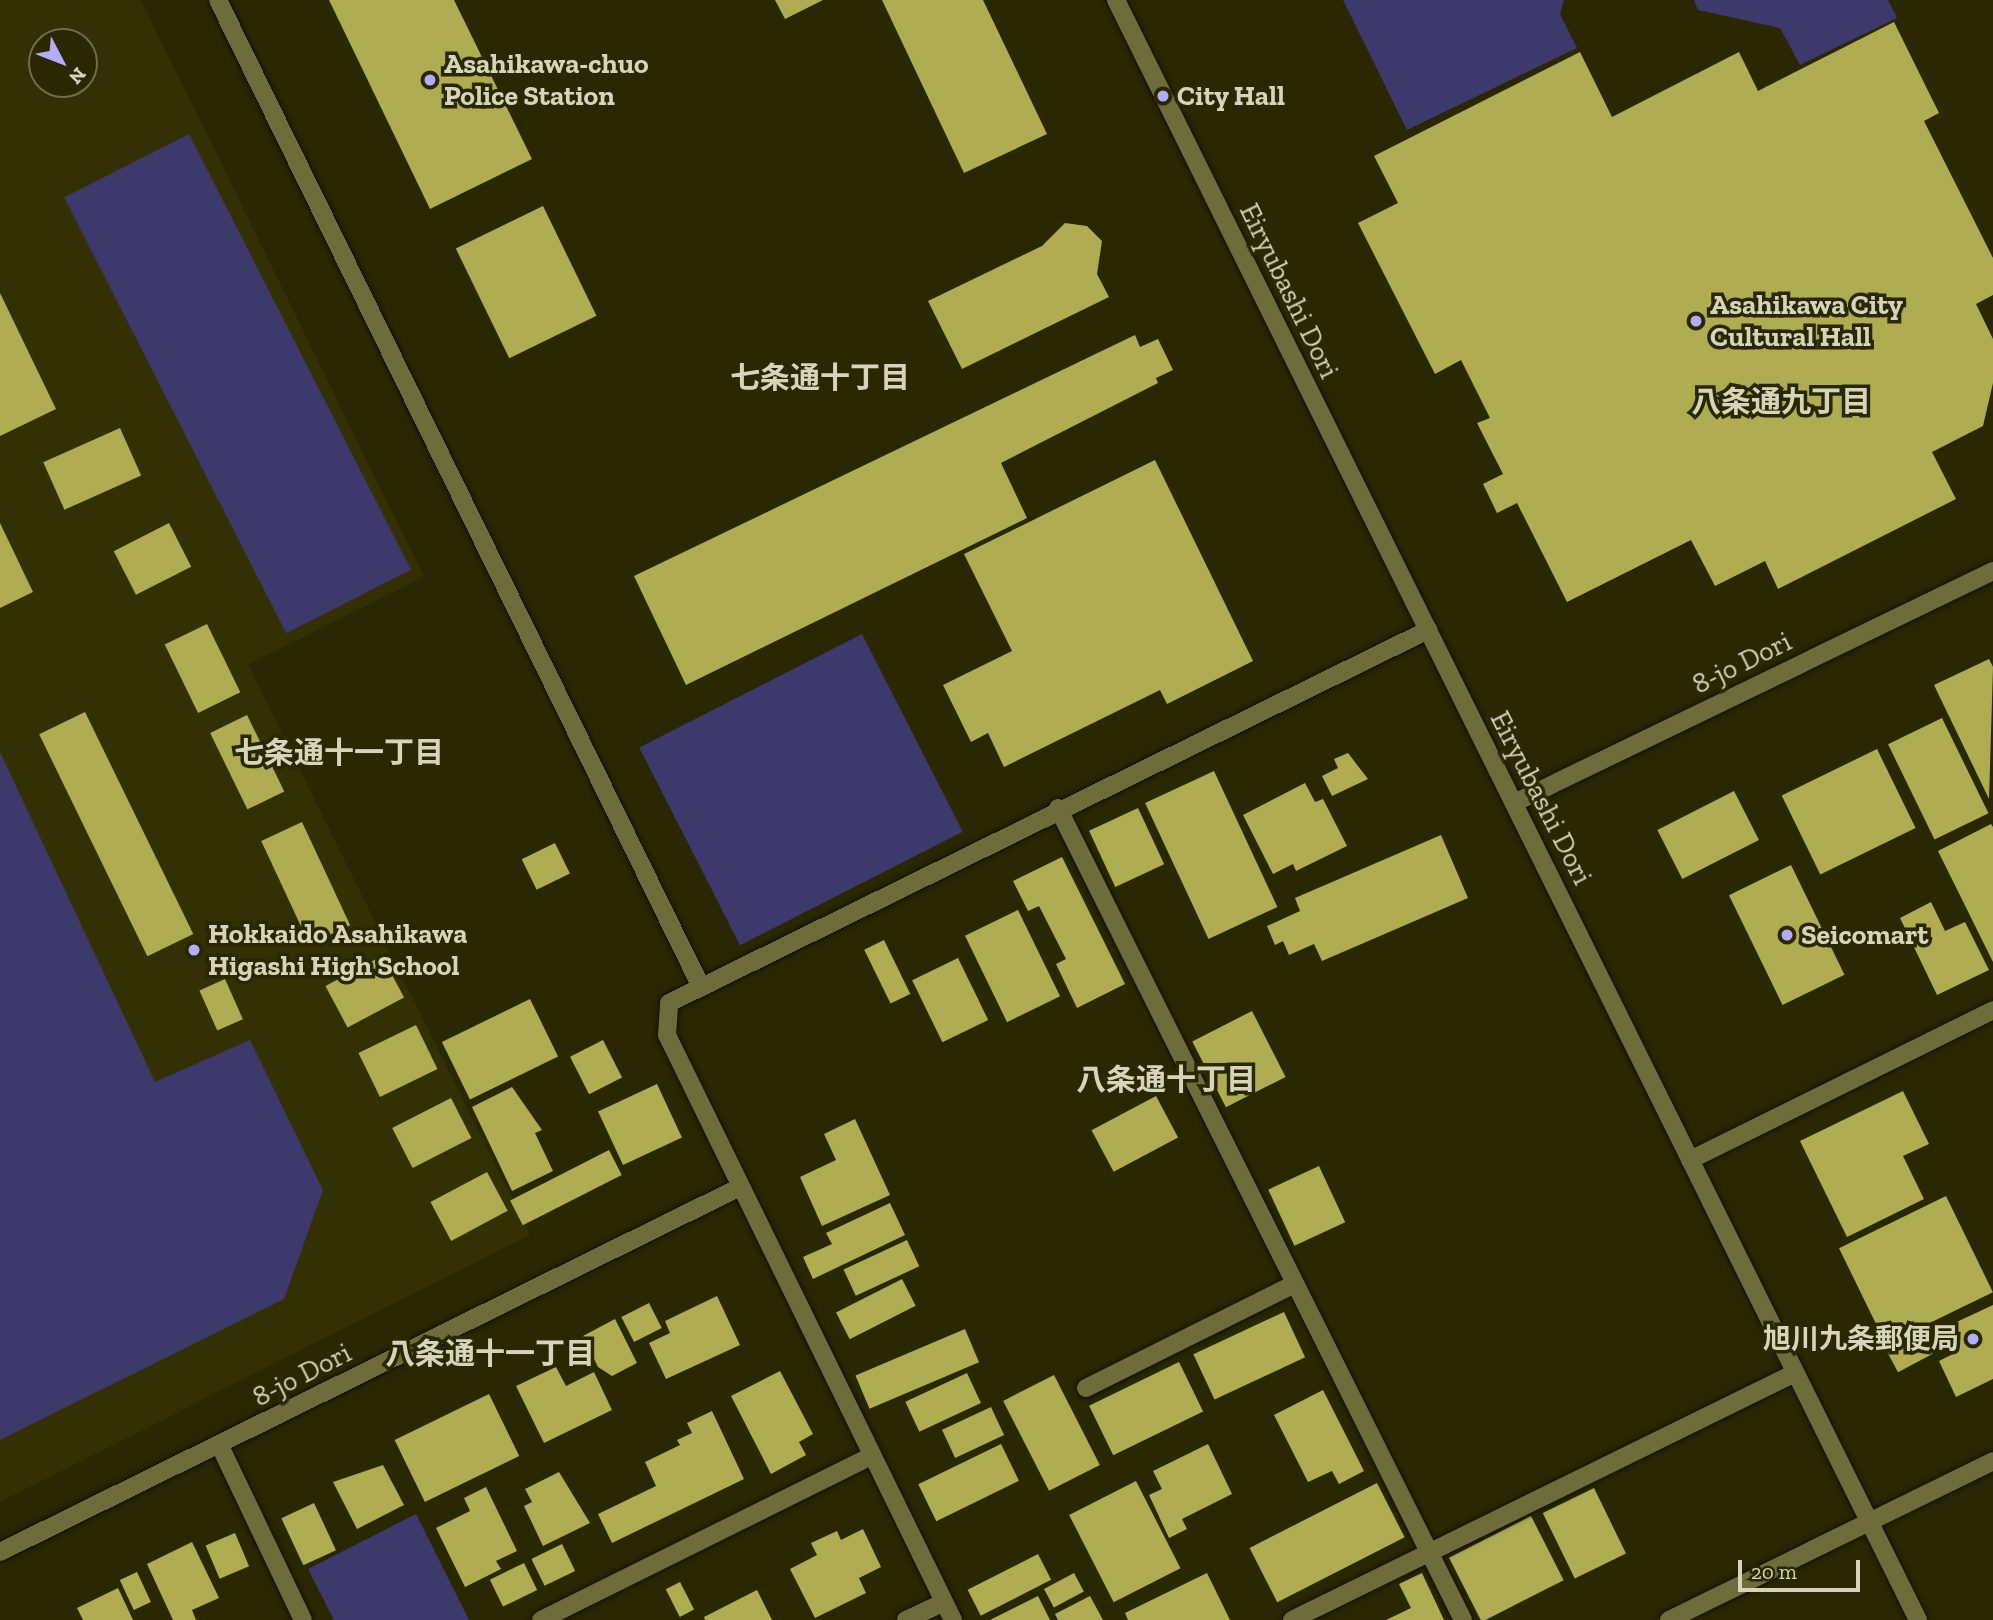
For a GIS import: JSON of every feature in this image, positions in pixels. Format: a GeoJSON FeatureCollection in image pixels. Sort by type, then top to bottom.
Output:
{"type":"FeatureCollection","features":[{"type":"Feature","properties":{"kind":"street"},"geometry":{"type":"LineString","coordinates":[[218,0],[701,987]]}},
{"type":"Feature","properties":{"kind":"street","name":"Eiryubashi Dori"},"geometry":{"type":"LineString","coordinates":[[1116,0],[1918,1620]]}},
{"type":"Feature","properties":{"kind":"street","name":"8-jo Dori"},"geometry":{"type":"LineString","coordinates":[[1514,803],[1993,570]]}},
{"type":"Feature","properties":{"kind":"street"},"geometry":{"type":"LineString","coordinates":[[953,1620],[869,1457],[667,1035],[669,1003],[1058,808],[1428,630]]}},
{"type":"Feature","properties":{"kind":"street"},"geometry":{"type":"LineString","coordinates":[[1058,808],[1462,1620]]}},
{"type":"Feature","properties":{"kind":"street"},"geometry":{"type":"LineString","coordinates":[[1690,1160],[1993,1010]]}},
{"type":"Feature","properties":{"kind":"street","name":"8-jo Dori"},"geometry":{"type":"LineString","coordinates":[[0,1552],[220,1446],[738,1188]]}},
{"type":"Feature","properties":{"kind":"street"},"geometry":{"type":"LineString","coordinates":[[1086,1388],[1293,1285]]}},
{"type":"Feature","properties":{"kind":"street"},"geometry":{"type":"LineString","coordinates":[[1292,1620],[1795,1373]]}},
{"type":"Feature","properties":{"kind":"street"},"geometry":{"type":"LineString","coordinates":[[220,1446],[297,1618]]}},
{"type":"Feature","properties":{"kind":"street"},"geometry":{"type":"LineString","coordinates":[[541,1620],[869,1457]]}},
{"type":"Feature","properties":{"kind":"street"},"geometry":{"type":"LineString","coordinates":[[1669,1620],[1993,1461]]}},
{"type":"Feature","properties":{"kind":"street"},"geometry":{"type":"LineString","coordinates":[[906,1620],[944,1602]]}},
{"type":"Feature","properties":{"kind":"shaded area","name":"Hokkaido Asahikawa Higashi High School"},"geometry":{"type":"Polygon","coordinates":[[[0,0],[141,0],[424,577],[248,665],[530,1235],[0,1502],[0,0]]]}},
{"type":"Feature","properties":{"kind":"shaded area"},"geometry":{"type":"Polygon","coordinates":[[[1343,0],[1564,0],[1560,14],[1577,48],[1407,130],[1343,0]]]}},
{"type":"Feature","properties":{"kind":"shaded area"},"geometry":{"type":"Polygon","coordinates":[[[1694,0],[1888,0],[1897,18],[1800,65],[1780,28],[1698,10],[1694,0]]]}},
{"type":"Feature","properties":{"kind":"shaded area"},"geometry":{"type":"Polygon","coordinates":[[[189,134],[411,570],[286,633],[64,198],[189,134]]]}},
{"type":"Feature","properties":{"kind":"shaded area"},"geometry":{"type":"Polygon","coordinates":[[[862,634],[963,832],[740,945],[639,747],[862,634]]]}},
{"type":"Feature","properties":{"kind":"shaded area"},"geometry":{"type":"Polygon","coordinates":[[[0,752],[155,1082],[250,1040],[323,1190],[284,1299],[0,1440],[0,752]]]}},
{"type":"Feature","properties":{"kind":"shaded area"},"geometry":{"type":"Polygon","coordinates":[[[416,1514],[469,1620],[334,1620],[308,1569],[416,1514]]]}},
{"type":"Feature","properties":{"kind":"building","name":"Asahikawa-chuo Police Station"},"geometry":{"type":"Polygon","coordinates":[[[329,0],[454,0],[532,159],[430,209],[329,0]]]}},
{"type":"Feature","properties":{"kind":"building"},"geometry":{"type":"Polygon","coordinates":[[[775,0],[823,0],[785,19],[775,0]]]}},
{"type":"Feature","properties":{"kind":"building"},"geometry":{"type":"Polygon","coordinates":[[[882,0],[983,0],[1047,134],[964,173],[882,0]]]}},
{"type":"Feature","properties":{"kind":"building","name":"Asahikawa City Cultural Hall"},"geometry":{"type":"Polygon","coordinates":[[[1894,22],[1939,113],[1924,121],[1993,258],[1993,295],[1976,304],[1993,339],[1993,383],[1983,426],[1932,452],[1956,499],[1778,589],[1765,561],[1715,586],[1691,540],[1567,602],[1517,503],[1497,513],[1483,484],[1503,474],[1477,423],[1490,418],[1461,360],[1435,374],[1358,223],[1398,203],[1374,156],[1580,52],[1612,117],[1739,52],[1758,91],[1894,22]]]}},
{"type":"Feature","properties":{"kind":"building"},"geometry":{"type":"Polygon","coordinates":[[[543,206],[596,316],[509,358],[456,249],[543,206]]]}},
{"type":"Feature","properties":{"kind":"building"},"geometry":{"type":"Polygon","coordinates":[[[1065,223],[1087,226],[1102,241],[1097,274],[1109,297],[962,369],[928,301],[1042,246],[1065,223]]]}},
{"type":"Feature","properties":{"kind":"building"},"geometry":{"type":"Polygon","coordinates":[[[0,293],[56,409],[0,436],[0,293]]]}},
{"type":"Feature","properties":{"kind":"building"},"geometry":{"type":"Polygon","coordinates":[[[1135,335],[1140,347],[1158,339],[1173,370],[1156,378],[1158,383],[1001,463],[1027,518],[686,685],[634,576],[1135,335]]]}},
{"type":"Feature","properties":{"kind":"building"},"geometry":{"type":"Polygon","coordinates":[[[120,428],[141,476],[64,510],[43,462],[120,428]]]}},
{"type":"Feature","properties":{"kind":"building"},"geometry":{"type":"Polygon","coordinates":[[[1155,460],[1253,661],[1167,704],[1160,690],[1004,767],[988,733],[971,742],[943,685],[1012,651],[964,554],[1155,460]]]}},
{"type":"Feature","properties":{"kind":"building"},"geometry":{"type":"Polygon","coordinates":[[[0,523],[33,592],[0,608],[0,523]]]}},
{"type":"Feature","properties":{"kind":"building"},"geometry":{"type":"Polygon","coordinates":[[[169,523],[191,567],[136,595],[114,551],[169,523]]]}},
{"type":"Feature","properties":{"kind":"building"},"geometry":{"type":"Polygon","coordinates":[[[207,624],[240,692],[198,713],[165,645],[207,624]]]}},
{"type":"Feature","properties":{"kind":"building"},"geometry":{"type":"Polygon","coordinates":[[[1989,659],[1993,667],[1989,799],[1934,685],[1989,659]]]}},
{"type":"Feature","properties":{"kind":"building"},"geometry":{"type":"Polygon","coordinates":[[[85,712],[193,934],[147,956],[39,734],[85,712]]]}},
{"type":"Feature","properties":{"kind":"building"},"geometry":{"type":"Polygon","coordinates":[[[247,715],[284,791],[247,809],[210,733],[247,715]]]}},
{"type":"Feature","properties":{"kind":"building"},"geometry":{"type":"Polygon","coordinates":[[[1942,718],[1988,813],[1935,840],[1888,744],[1942,718]]]}},
{"type":"Feature","properties":{"kind":"building"},"geometry":{"type":"Polygon","coordinates":[[[1877,749],[1916,828],[1820,875],[1782,795],[1877,749]]]}},
{"type":"Feature","properties":{"kind":"building"},"geometry":{"type":"Polygon","coordinates":[[[1348,753],[1368,779],[1332,796],[1322,776],[1338,768],[1334,759],[1348,753]]]}},
{"type":"Feature","properties":{"kind":"building"},"geometry":{"type":"Polygon","coordinates":[[[1214,771],[1277,907],[1209,939],[1145,803],[1214,771]]]}},
{"type":"Feature","properties":{"kind":"building"},"geometry":{"type":"Polygon","coordinates":[[[1305,783],[1315,802],[1323,799],[1347,846],[1296,871],[1293,864],[1273,874],[1243,815],[1305,783]]]}},
{"type":"Feature","properties":{"kind":"building"},"geometry":{"type":"Polygon","coordinates":[[[1734,791],[1759,840],[1682,879],[1657,830],[1734,791]]]}},
{"type":"Feature","properties":{"kind":"building"},"geometry":{"type":"Polygon","coordinates":[[[1138,808],[1164,864],[1115,887],[1089,831],[1138,808]]]}},
{"type":"Feature","properties":{"kind":"building"},"geometry":{"type":"Polygon","coordinates":[[[302,822],[350,925],[309,944],[261,841],[302,822]]]}},
{"type":"Feature","properties":{"kind":"building"},"geometry":{"type":"Polygon","coordinates":[[[1991,824],[1993,827],[1993,962],[1938,851],[1991,824]]]}},
{"type":"Feature","properties":{"kind":"building"},"geometry":{"type":"Polygon","coordinates":[[[1441,835],[1468,898],[1322,961],[1314,944],[1289,955],[1283,941],[1275,945],[1267,926],[1300,911],[1295,898],[1441,835]]]}},
{"type":"Feature","properties":{"kind":"building"},"geometry":{"type":"Polygon","coordinates":[[[555,843],[570,874],[537,890],[522,859],[555,843]]]}},
{"type":"Feature","properties":{"kind":"building"},"geometry":{"type":"Polygon","coordinates":[[[1062,857],[1125,984],[1077,1008],[1056,964],[1066,959],[1039,906],[1028,911],[1013,881],[1062,857]]]}},
{"type":"Feature","properties":{"kind":"building","name":"Seicomart"},"geometry":{"type":"Polygon","coordinates":[[[1791,865],[1844,975],[1782,1005],[1729,895],[1791,865]]]}},
{"type":"Feature","properties":{"kind":"building"},"geometry":{"type":"Polygon","coordinates":[[[1931,902],[1945,931],[1965,922],[1989,970],[1937,995],[1900,918],[1931,902]]]}},
{"type":"Feature","properties":{"kind":"building"},"geometry":{"type":"Polygon","coordinates":[[[1018,910],[1060,996],[1007,1022],[965,936],[1018,910]]]}},
{"type":"Feature","properties":{"kind":"building"},"geometry":{"type":"Polygon","coordinates":[[[884,940],[910,994],[891,1004],[864,950],[884,940]]]}},
{"type":"Feature","properties":{"kind":"building"},"geometry":{"type":"Polygon","coordinates":[[[382,956],[404,997],[348,1028],[325,986],[382,956]]]}},
{"type":"Feature","properties":{"kind":"building"},"geometry":{"type":"Polygon","coordinates":[[[958,958],[988,1020],[942,1042],[912,980],[958,958]]]}},
{"type":"Feature","properties":{"kind":"building"},"geometry":{"type":"Polygon","coordinates":[[[225,979],[243,1019],[217,1031],[199,990],[225,979]]]}},
{"type":"Feature","properties":{"kind":"building"},"geometry":{"type":"Polygon","coordinates":[[[530,999],[558,1057],[470,1099],[442,1042],[530,999]]]}},
{"type":"Feature","properties":{"kind":"building"},"geometry":{"type":"Polygon","coordinates":[[[1252,1011],[1286,1077],[1226,1107],[1192,1041],[1252,1011]]]}},
{"type":"Feature","properties":{"kind":"building"},"geometry":{"type":"Polygon","coordinates":[[[416,1025],[437,1069],[380,1097],[358,1053],[416,1025]]]}},
{"type":"Feature","properties":{"kind":"building"},"geometry":{"type":"Polygon","coordinates":[[[603,1040],[622,1077],[589,1094],[570,1057],[603,1040]]]}},
{"type":"Feature","properties":{"kind":"building"},"geometry":{"type":"Polygon","coordinates":[[[657,1084],[682,1137],[623,1165],[598,1111],[657,1084]]]}},
{"type":"Feature","properties":{"kind":"building"},"geometry":{"type":"Polygon","coordinates":[[[512,1087],[542,1130],[535,1133],[553,1171],[512,1191],[472,1107],[512,1087]]]}},
{"type":"Feature","properties":{"kind":"building"},"geometry":{"type":"Polygon","coordinates":[[[1903,1091],[1929,1144],[1903,1156],[1924,1199],[1847,1237],[1800,1141],[1903,1091]]]}},
{"type":"Feature","properties":{"kind":"building"},"geometry":{"type":"Polygon","coordinates":[[[1156,1096],[1178,1137],[1114,1172],[1092,1130],[1156,1096]]]}},
{"type":"Feature","properties":{"kind":"building"},"geometry":{"type":"Polygon","coordinates":[[[451,1098],[471,1138],[413,1168],[392,1128],[451,1098]]]}},
{"type":"Feature","properties":{"kind":"building"},"geometry":{"type":"Polygon","coordinates":[[[855,1119],[890,1195],[822,1226],[800,1177],[836,1160],[824,1134],[855,1119]]]}},
{"type":"Feature","properties":{"kind":"building"},"geometry":{"type":"Polygon","coordinates":[[[609,1150],[622,1175],[523,1225],[510,1200],[609,1150]]]}},
{"type":"Feature","properties":{"kind":"building"},"geometry":{"type":"Polygon","coordinates":[[[1319,1166],[1345,1222],[1294,1246],[1268,1190],[1319,1166]]]}},
{"type":"Feature","properties":{"kind":"building"},"geometry":{"type":"Polygon","coordinates":[[[487,1172],[508,1211],[451,1241],[430,1202],[487,1172]]]}},
{"type":"Feature","properties":{"kind":"building"},"geometry":{"type":"Polygon","coordinates":[[[1946,1196],[1993,1292],[1886,1344],[1839,1248],[1946,1196]]]}},
{"type":"Feature","properties":{"kind":"building"},"geometry":{"type":"Polygon","coordinates":[[[890,1203],[905,1235],[813,1279],[803,1257],[832,1244],[826,1233],[890,1203]]]}},
{"type":"Feature","properties":{"kind":"building"},"geometry":{"type":"Polygon","coordinates":[[[907,1240],[919,1266],[856,1296],[844,1270],[907,1240]]]}},
{"type":"Feature","properties":{"kind":"building"},"geometry":{"type":"Polygon","coordinates":[[[902,1279],[916,1306],[850,1339],[836,1313],[902,1279]]]}},
{"type":"Feature","properties":{"kind":"building"},"geometry":{"type":"Polygon","coordinates":[[[717,1296],[740,1345],[666,1379],[649,1343],[670,1333],[665,1321],[717,1296]]]}},
{"type":"Feature","properties":{"kind":"building"},"geometry":{"type":"Polygon","coordinates":[[[649,1303],[662,1328],[634,1342],[621,1317],[649,1303]]]}},
{"type":"Feature","properties":{"kind":"building","name":"旭川九条郵便局"},"geometry":{"type":"Polygon","coordinates":[[[1993,1305],[1993,1379],[1956,1397],[1939,1361],[1959,1351],[1948,1326],[1993,1305]]]}},
{"type":"Feature","properties":{"kind":"building"},"geometry":{"type":"Polygon","coordinates":[[[1284,1312],[1305,1357],[1215,1400],[1193,1354],[1284,1312]]]}},
{"type":"Feature","properties":{"kind":"building"},"geometry":{"type":"Polygon","coordinates":[[[615,1319],[637,1363],[612,1376],[598,1367],[583,1336],[615,1319]]]}},
{"type":"Feature","properties":{"kind":"building"},"geometry":{"type":"Polygon","coordinates":[[[1930,1328],[1941,1349],[1898,1372],[1887,1351],[1930,1328]]]}},
{"type":"Feature","properties":{"kind":"building"},"geometry":{"type":"Polygon","coordinates":[[[965,1329],[979,1362],[870,1409],[855,1375],[965,1329]]]}},
{"type":"Feature","properties":{"kind":"building"},"geometry":{"type":"Polygon","coordinates":[[[1179,1362],[1203,1411],[1113,1455],[1089,1406],[1179,1362]]]}},
{"type":"Feature","properties":{"kind":"building"},"geometry":{"type":"Polygon","coordinates":[[[556,1367],[566,1386],[594,1372],[612,1410],[544,1443],[516,1386],[556,1367]]]}},
{"type":"Feature","properties":{"kind":"building"},"geometry":{"type":"Polygon","coordinates":[[[780,1371],[813,1434],[799,1442],[806,1455],[771,1474],[731,1396],[780,1371]]]}},
{"type":"Feature","properties":{"kind":"building"},"geometry":{"type":"Polygon","coordinates":[[[967,1373],[981,1403],[919,1432],[905,1402],[967,1373]]]}},
{"type":"Feature","properties":{"kind":"building"},"geometry":{"type":"Polygon","coordinates":[[[1054,1375],[1100,1465],[1049,1491],[1003,1401],[1054,1375]]]}},
{"type":"Feature","properties":{"kind":"building"},"geometry":{"type":"Polygon","coordinates":[[[1323,1390],[1364,1471],[1339,1484],[1332,1471],[1308,1482],[1274,1415],[1323,1390]]]}},
{"type":"Feature","properties":{"kind":"building"},"geometry":{"type":"Polygon","coordinates":[[[489,1394],[519,1456],[425,1502],[395,1440],[489,1394]]]}},
{"type":"Feature","properties":{"kind":"building"},"geometry":{"type":"Polygon","coordinates":[[[991,1407],[1004,1435],[955,1458],[942,1430],[991,1407]]]}},
{"type":"Feature","properties":{"kind":"building"},"geometry":{"type":"Polygon","coordinates":[[[712,1411],[744,1479],[612,1543],[598,1514],[656,1486],[645,1462],[680,1445],[677,1440],[692,1433],[687,1423],[712,1411]]]}},
{"type":"Feature","properties":{"kind":"building"},"geometry":{"type":"Polygon","coordinates":[[[1001,1444],[1019,1481],[936,1521],[918,1484],[1001,1444]]]}},
{"type":"Feature","properties":{"kind":"building"},"geometry":{"type":"Polygon","coordinates":[[[1208,1444],[1232,1494],[1182,1519],[1187,1529],[1169,1538],[1149,1495],[1162,1489],[1153,1471],[1208,1444]]]}},
{"type":"Feature","properties":{"kind":"building"},"geometry":{"type":"Polygon","coordinates":[[[383,1465],[404,1505],[357,1529],[333,1482],[383,1465]]]}},
{"type":"Feature","properties":{"kind":"building"},"geometry":{"type":"Polygon","coordinates":[[[559,1472],[590,1523],[543,1546],[524,1506],[532,1502],[525,1489],[559,1472]]]}},
{"type":"Feature","properties":{"kind":"building"},"geometry":{"type":"Polygon","coordinates":[[[1136,1481],[1180,1568],[1114,1602],[1069,1515],[1136,1481]]]}},
{"type":"Feature","properties":{"kind":"building"},"geometry":{"type":"Polygon","coordinates":[[[1377,1483],[1405,1537],[1277,1602],[1250,1548],[1377,1483]]]}},
{"type":"Feature","properties":{"kind":"building"},"geometry":{"type":"Polygon","coordinates":[[[486,1487],[517,1551],[496,1561],[501,1569],[465,1587],[436,1528],[470,1511],[464,1498],[486,1487]]]}},
{"type":"Feature","properties":{"kind":"building"},"geometry":{"type":"Polygon","coordinates":[[[1594,1488],[1626,1554],[1575,1579],[1543,1513],[1594,1488]]]}},
{"type":"Feature","properties":{"kind":"building"},"geometry":{"type":"Polygon","coordinates":[[[314,1503],[336,1550],[303,1565],[281,1518],[314,1503]]]}},
{"type":"Feature","properties":{"kind":"building"},"geometry":{"type":"Polygon","coordinates":[[[1531,1516],[1564,1580],[1481,1620],[1449,1558],[1531,1516]]]}},
{"type":"Feature","properties":{"kind":"building"},"geometry":{"type":"Polygon","coordinates":[[[863,1529],[881,1567],[859,1578],[866,1593],[815,1618],[790,1569],[817,1555],[811,1543],[837,1531],[841,1540],[863,1529]]]}},
{"type":"Feature","properties":{"kind":"building"},"geometry":{"type":"Polygon","coordinates":[[[235,1533],[249,1566],[220,1579],[206,1546],[235,1533]]]}},
{"type":"Feature","properties":{"kind":"building"},"geometry":{"type":"Polygon","coordinates":[[[192,1542],[219,1598],[192,1610],[196,1620],[173,1620],[147,1564],[192,1542]]]}},
{"type":"Feature","properties":{"kind":"building"},"geometry":{"type":"Polygon","coordinates":[[[562,1544],[575,1571],[545,1586],[531,1559],[562,1544]]]}},
{"type":"Feature","properties":{"kind":"building"},"geometry":{"type":"Polygon","coordinates":[[[1038,1554],[1051,1580],[981,1616],[968,1590],[1038,1554]]]}},
{"type":"Feature","properties":{"kind":"building"},"geometry":{"type":"Polygon","coordinates":[[[524,1563],[537,1590],[503,1607],[490,1580],[524,1563]]]}},
{"type":"Feature","properties":{"kind":"building"},"geometry":{"type":"Polygon","coordinates":[[[137,1572],[151,1602],[134,1610],[120,1580],[137,1572]]]}},
{"type":"Feature","properties":{"kind":"building"},"geometry":{"type":"Polygon","coordinates":[[[1074,1573],[1084,1592],[1054,1608],[1044,1589],[1074,1573]]]}},
{"type":"Feature","properties":{"kind":"building"},"geometry":{"type":"Polygon","coordinates":[[[1207,1573],[1230,1620],[1128,1620],[1125,1613],[1207,1573]]]}},
{"type":"Feature","properties":{"kind":"building"},"geometry":{"type":"Polygon","coordinates":[[[1422,1573],[1444,1620],[1386,1620],[1411,1608],[1399,1584],[1422,1573]]]}},
{"type":"Feature","properties":{"kind":"building"},"geometry":{"type":"Polygon","coordinates":[[[680,1582],[694,1610],[680,1617],[666,1589],[680,1582]]]}},
{"type":"Feature","properties":{"kind":"building"},"geometry":{"type":"Polygon","coordinates":[[[118,1588],[133,1620],[83,1620],[77,1608],[118,1588]]]}},
{"type":"Feature","properties":{"kind":"building"},"geometry":{"type":"Polygon","coordinates":[[[757,1590],[772,1620],[705,1620],[704,1617],[757,1590]]]}},
{"type":"Feature","properties":{"kind":"building"},"geometry":{"type":"Polygon","coordinates":[[[1038,1596],[1050,1620],[990,1620],[1038,1596]]]}},
{"type":"Feature","properties":{"kind":"building"},"geometry":{"type":"Polygon","coordinates":[[[1090,1596],[1103,1620],[1058,1620],[1055,1614],[1090,1596]]]}},
{"type":"Feature","properties":{"kind":"place","name":"Asahikawa-chuo Police Station"},"geometry":{"type":"Point","coordinates":[430,80]}},
{"type":"Feature","properties":{"kind":"place","name":"City Hall"},"geometry":{"type":"Point","coordinates":[1163,96]}},
{"type":"Feature","properties":{"kind":"place","name":"Asahikawa City Cultural Hall"},"geometry":{"type":"Point","coordinates":[1696,321]}},
{"type":"Feature","properties":{"kind":"place","name":"Seicomart"},"geometry":{"type":"Point","coordinates":[1787,935]}},
{"type":"Feature","properties":{"kind":"place","name":"Hokkaido Asahikawa Higashi High School"},"geometry":{"type":"Point","coordinates":[194,950]}},
{"type":"Feature","properties":{"kind":"place","name":"旭川九条郵便局"},"geometry":{"type":"Point","coordinates":[1973,1339]}},
{"type":"Feature","properties":{"kind":"district","name":"七条通十丁目"},"geometry":{"type":"Point","coordinates":[820,378]}},
{"type":"Feature","properties":{"kind":"district","name":"八条通九丁目"},"geometry":{"type":"Point","coordinates":[1781,402]}},
{"type":"Feature","properties":{"kind":"district","name":"七条通十一丁目"},"geometry":{"type":"Point","coordinates":[339,753]}},
{"type":"Feature","properties":{"kind":"district","name":"八条通十丁目"},"geometry":{"type":"Point","coordinates":[1166,1080]}},
{"type":"Feature","properties":{"kind":"district","name":"八条通十一丁目"},"geometry":{"type":"Point","coordinates":[490,1354]}}]}
